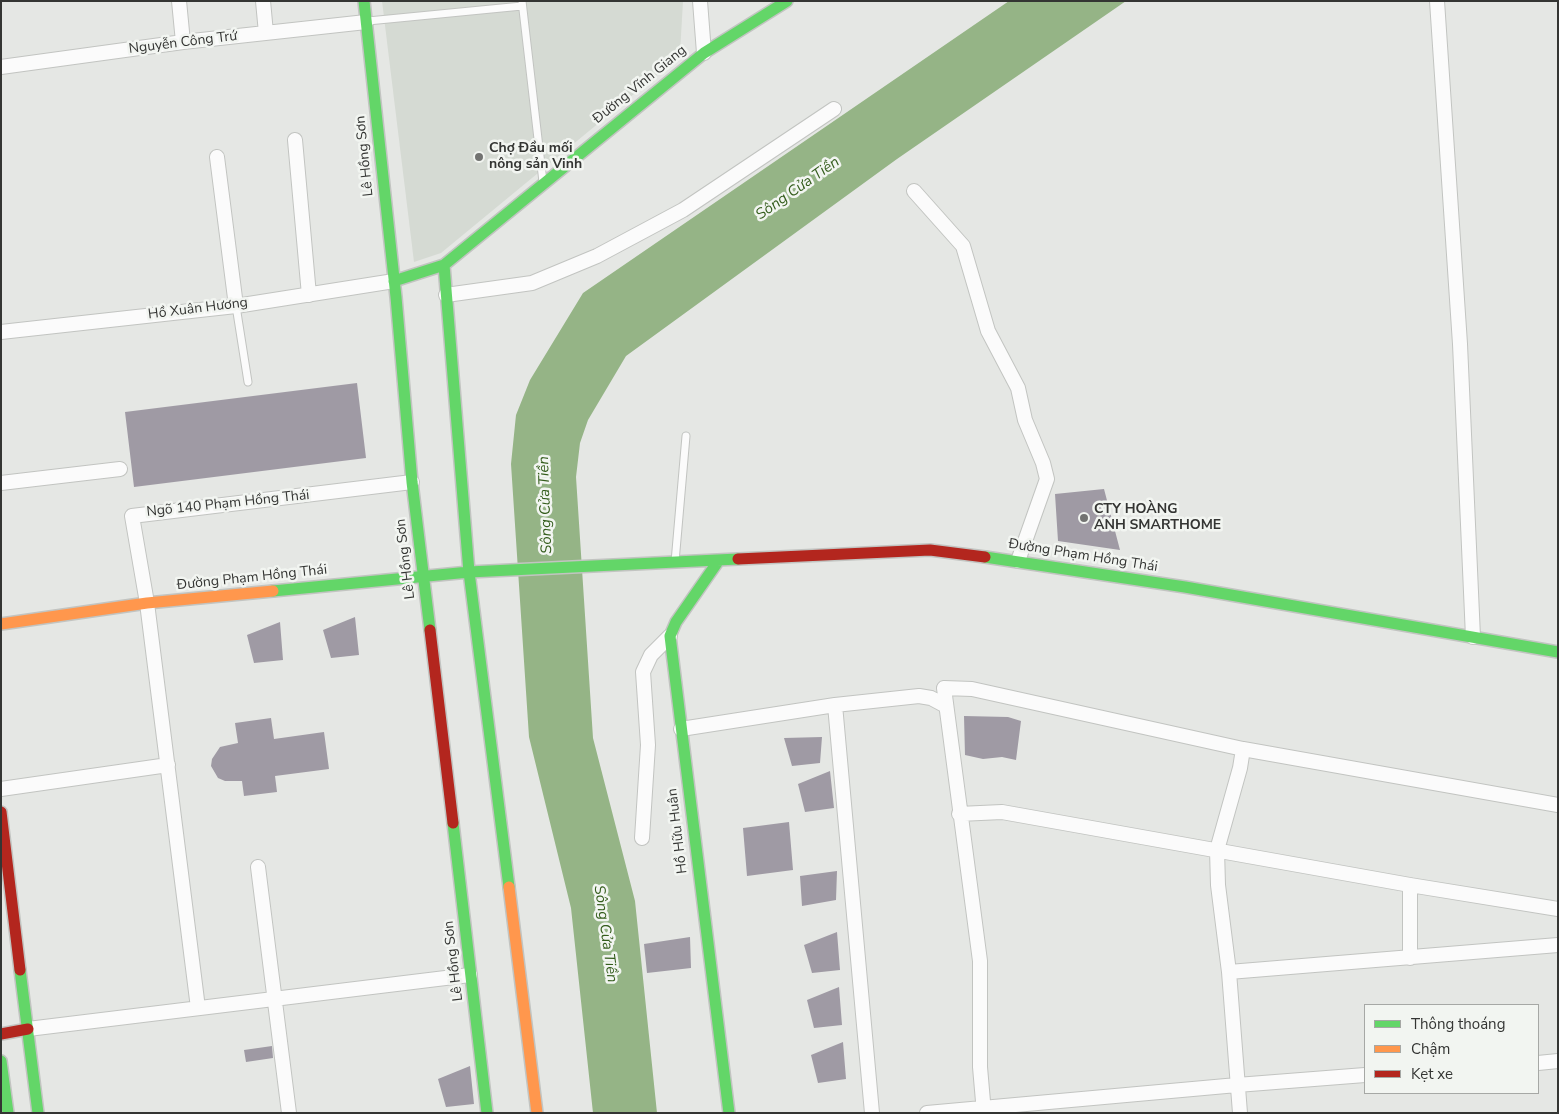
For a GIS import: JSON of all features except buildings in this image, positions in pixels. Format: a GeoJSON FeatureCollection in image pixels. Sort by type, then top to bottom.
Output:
{"type":"FeatureCollection","features":[{"type":"Feature","properties":{"kind":"main road","name":"Lê Hồng Sơn"},"geometry":{"type":"LineString","coordinates":[[364,1],[394,282],[412,482],[487,1113]]}},
{"type":"Feature","properties":{"kind":"main road","name":"Đường Vĩnh Giang"},"geometry":{"type":"LineString","coordinates":[[394,282],[444,265],[704,53],[787,1]]}},
{"type":"Feature","properties":{"kind":"main road"},"geometry":{"type":"LineString","coordinates":[[444,265],[469,572],[536,1113]]}},
{"type":"Feature","properties":{"kind":"main road","name":"Đường Phạm Hồng Thái"},"geometry":{"type":"LineString","coordinates":[[1,624],[147,603],[469,572],[930,550],[1018,561],[1185,587],[1558,652]]}},
{"type":"Feature","properties":{"kind":"main road"},"geometry":{"type":"LineString","coordinates":[[670,636],[676,622],[719,560]]}},
{"type":"Feature","properties":{"kind":"main road","name":"Hồ Hữu Huân"},"geometry":{"type":"LineString","coordinates":[[670,636],[728,1113]]}},
{"type":"Feature","properties":{"kind":"main road"},"geometry":{"type":"LineString","coordinates":[[1,812],[38,1113]]}},
{"type":"Feature","properties":{"kind":"main road"},"geometry":{"type":"LineString","coordinates":[[1,1034],[28,1029]]}},
{"type":"Feature","properties":{"kind":"main road"},"geometry":{"type":"LineString","coordinates":[[1,1061],[8,1113]]}},
{"type":"Feature","properties":{"kind":"street"},"geometry":{"type":"LineString","coordinates":[[179,1],[183,42]]}},
{"type":"Feature","properties":{"kind":"street"},"geometry":{"type":"LineString","coordinates":[[263,1],[266,33]]}},
{"type":"Feature","properties":{"kind":"street"},"geometry":{"type":"LineString","coordinates":[[700,1],[704,53]]}},
{"type":"Feature","properties":{"kind":"street"},"geometry":{"type":"LineString","coordinates":[[1437,1],[1460,344],[1473,638]]}},
{"type":"Feature","properties":{"kind":"street","name":"Nguyễn Công Trứ"},"geometry":{"type":"LineString","coordinates":[[1,67],[183,42],[366,22]]}},
{"type":"Feature","properties":{"kind":"street"},"geometry":{"type":"LineString","coordinates":[[446,296],[532,283],[596,256],[683,210],[834,109]]}},
{"type":"Feature","properties":{"kind":"street"},"geometry":{"type":"LineString","coordinates":[[295,140],[309,294]]}},
{"type":"Feature","properties":{"kind":"street"},"geometry":{"type":"LineString","coordinates":[[216,156],[236,306]]}},
{"type":"Feature","properties":{"kind":"street"},"geometry":{"type":"LineString","coordinates":[[914,191],[963,246],[988,331],[1018,388],[1025,420],[1043,463],[1046,479],[1018,561]]}},
{"type":"Feature","properties":{"kind":"street","name":"Hồ Xuân Hương"},"geometry":{"type":"LineString","coordinates":[[1,332],[236,306],[394,282]]}},
{"type":"Feature","properties":{"kind":"street"},"geometry":{"type":"LineString","coordinates":[[1,483],[120,468]]}},
{"type":"Feature","properties":{"kind":"street","name":"Ngõ 140 Phạm Hồng Thái"},"geometry":{"type":"LineString","coordinates":[[147,603],[132,516],[412,482]]}},
{"type":"Feature","properties":{"kind":"street"},"geometry":{"type":"LineString","coordinates":[[147,603],[198,1008]]}},
{"type":"Feature","properties":{"kind":"street"},"geometry":{"type":"LineString","coordinates":[[642,838],[648,745],[643,672],[651,655],[670,636]]}},
{"type":"Feature","properties":{"kind":"street"},"geometry":{"type":"LineString","coordinates":[[984,1110],[980,1067],[980,961],[959,814],[944,688],[972,689],[1243,748],[1558,805]]}},
{"type":"Feature","properties":{"kind":"street"},"geometry":{"type":"LineString","coordinates":[[681,729],[835,705],[919,696],[931,698],[946,706]]}},
{"type":"Feature","properties":{"kind":"street"},"geometry":{"type":"LineString","coordinates":[[835,705],[872,1113]]}},
{"type":"Feature","properties":{"kind":"street"},"geometry":{"type":"LineString","coordinates":[[1240,1113],[1229,972],[1218,885],[1217,850],[1240,768],[1243,748]]}},
{"type":"Feature","properties":{"kind":"street"},"geometry":{"type":"LineString","coordinates":[[1,789],[168,765]]}},
{"type":"Feature","properties":{"kind":"street"},"geometry":{"type":"LineString","coordinates":[[959,814],[1002,812],[1410,885],[1558,909]]}},
{"type":"Feature","properties":{"kind":"street"},"geometry":{"type":"LineString","coordinates":[[258,867],[289,1113]]}},
{"type":"Feature","properties":{"kind":"street"},"geometry":{"type":"LineString","coordinates":[[1410,885],[1410,958]]}},
{"type":"Feature","properties":{"kind":"street"},"geometry":{"type":"LineString","coordinates":[[1229,972],[1558,945]]}},
{"type":"Feature","properties":{"kind":"street"},"geometry":{"type":"LineString","coordinates":[[28,1029],[470,975]]}},
{"type":"Feature","properties":{"kind":"street"},"geometry":{"type":"LineString","coordinates":[[1539,1063],[1558,1061]]}},
{"type":"Feature","properties":{"kind":"street"},"geometry":{"type":"LineString","coordinates":[[927,1113],[984,1110],[1238,1085],[1364,1076]]}},
{"type":"Feature","properties":{"kind":"lane"},"geometry":{"type":"LineString","coordinates":[[366,22],[522,4],[543,183]]}},
{"type":"Feature","properties":{"kind":"lane"},"geometry":{"type":"LineString","coordinates":[[236,306],[248,382]]}},
{"type":"Feature","properties":{"kind":"lane"},"geometry":{"type":"LineString","coordinates":[[675,562],[686,436]]}},
{"type":"Feature","properties":{"kind":"shaded area","name":"Chợ Đầu mối nông sản Vinh"},"geometry":{"type":"Polygon","coordinates":[[[382,1],[683,1],[680,53],[674,61],[441,253],[414,262],[382,1]]]}},
{"type":"Feature","properties":{"kind":"water","name":"Sông Cửa Tiền"},"geometry":{"type":"Polygon","coordinates":[[[1009,1],[1126,1],[897,159],[626,356],[588,420],[580,443],[576,477],[593,738],[635,901],[657,1113],[593,1113],[571,908],[529,737],[511,464],[516,415],[530,380],[583,293],[1009,1]]]}},
{"type":"Feature","properties":{"kind":"traffic: fast"},"geometry":{"type":"LineString","coordinates":[[364,1],[396,297],[412,482],[430,630]]}},
{"type":"Feature","properties":{"kind":"traffic: fast"},"geometry":{"type":"LineString","coordinates":[[394,281],[444,265],[704,53],[787,1]]}},
{"type":"Feature","properties":{"kind":"traffic: fast"},"geometry":{"type":"LineString","coordinates":[[444,265],[469,572],[509,887]]}},
{"type":"Feature","properties":{"kind":"traffic: fast"},"geometry":{"type":"LineString","coordinates":[[985,557],[1185,587],[1558,652]]}},
{"type":"Feature","properties":{"kind":"traffic: fast"},"geometry":{"type":"LineString","coordinates":[[273,591],[469,572],[738,559]]}},
{"type":"Feature","properties":{"kind":"traffic: fast"},"geometry":{"type":"LineString","coordinates":[[719,560],[676,622],[670,636],[729,1113]]}},
{"type":"Feature","properties":{"kind":"traffic: fast"},"geometry":{"type":"LineString","coordinates":[[453,823],[487,1113]]}},
{"type":"Feature","properties":{"kind":"traffic: fast"},"geometry":{"type":"LineString","coordinates":[[20,970],[38,1113]]}},
{"type":"Feature","properties":{"kind":"traffic: fast"},"geometry":{"type":"LineString","coordinates":[[1,1061],[8,1113]]}},
{"type":"Feature","properties":{"kind":"traffic: slow"},"geometry":{"type":"LineString","coordinates":[[1,624],[147,603],[273,591]]}},
{"type":"Feature","properties":{"kind":"traffic: slow"},"geometry":{"type":"LineString","coordinates":[[509,887],[537,1113]]}},
{"type":"Feature","properties":{"kind":"traffic: jam"},"geometry":{"type":"LineString","coordinates":[[738,559],[930,550],[985,557]]}},
{"type":"Feature","properties":{"kind":"traffic: jam"},"geometry":{"type":"LineString","coordinates":[[430,630],[453,823]]}},
{"type":"Feature","properties":{"kind":"traffic: jam"},"geometry":{"type":"LineString","coordinates":[[1,812],[20,970]]}},
{"type":"Feature","properties":{"kind":"traffic: jam"},"geometry":{"type":"LineString","coordinates":[[1,1034],[28,1029]]}},
{"type":"Feature","properties":{"kind":"place","name":"Chợ Đầu mối nông sản Vinh"},"geometry":{"type":"Point","coordinates":[479,157]}},
{"type":"Feature","properties":{"kind":"place","name":"CTY HOÀNG ANH SMARTHOME"},"geometry":{"type":"Point","coordinates":[1084,518]}}]}
